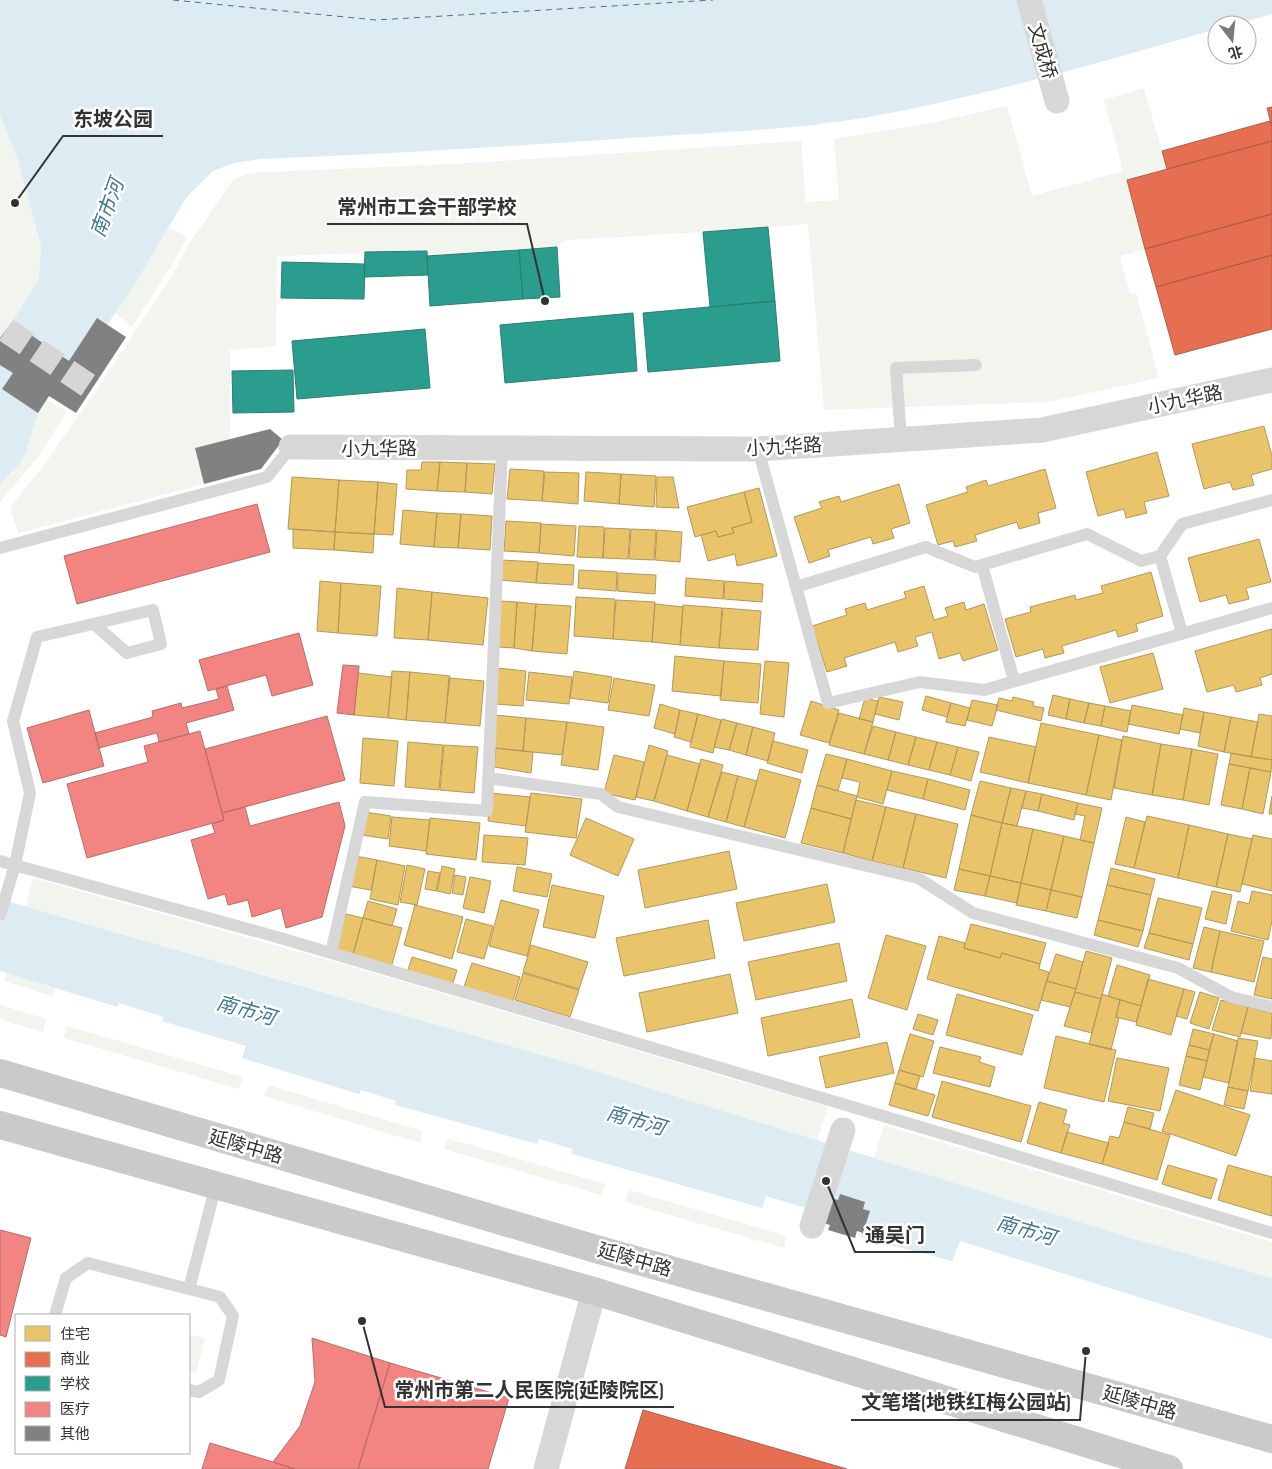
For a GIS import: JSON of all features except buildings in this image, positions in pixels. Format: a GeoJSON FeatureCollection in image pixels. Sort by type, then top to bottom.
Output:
{"type":"FeatureCollection","features":[{"type":"Feature","properties":{"kind":"main road","name":"延陵中路"},"geometry":{"type":"LineString","coordinates":[[0,1073],[606,1251],[1272,1439]]}},
{"type":"Feature","properties":{"kind":"main road"},"geometry":{"type":"LineString","coordinates":[[0,1125],[594,1291],[1169,1469]]}},
{"type":"Feature","properties":{"kind":"street","name":"文成桥"},"geometry":{"type":"LineString","coordinates":[[1029,0],[1058,101]]}},
{"type":"Feature","properties":{"kind":"street","name":"小九华路"},"geometry":{"type":"LineString","coordinates":[[291,447],[758,449],[1042,430],[1272,380]]}},
{"type":"Feature","properties":{"kind":"street"},"geometry":{"type":"LineString","coordinates":[[812,1226],[843,1130]]}},
{"type":"Feature","properties":{"kind":"street"},"geometry":{"type":"LineString","coordinates":[[546,1469],[594,1291]]}},
{"type":"Feature","properties":{"kind":"lane"},"geometry":{"type":"LineString","coordinates":[[901,439],[896,368],[976,365]]}},
{"type":"Feature","properties":{"kind":"lane"},"geometry":{"type":"LineString","coordinates":[[0,548],[267,477],[291,447]]}},
{"type":"Feature","properties":{"kind":"lane"},"geometry":{"type":"LineString","coordinates":[[331,953],[365,802],[487,811],[502,448]]}},
{"type":"Feature","properties":{"kind":"lane"},"geometry":{"type":"LineString","coordinates":[[758,449],[828,703],[920,682],[984,690],[1272,608]]}},
{"type":"Feature","properties":{"kind":"lane"},"geometry":{"type":"LineString","coordinates":[[796,587],[926,547],[975,567],[1087,534],[1141,561],[1160,556],[1182,524],[1272,500]]}},
{"type":"Feature","properties":{"kind":"lane"},"geometry":{"type":"LineString","coordinates":[[1160,556],[1182,633]]}},
{"type":"Feature","properties":{"kind":"lane"},"geometry":{"type":"LineString","coordinates":[[982,565],[1014,682]]}},
{"type":"Feature","properties":{"kind":"lane"},"geometry":{"type":"LineString","coordinates":[[0,915],[15,865],[30,793],[13,721],[37,637],[153,610],[160,644],[127,653],[94,624]]}},
{"type":"Feature","properties":{"kind":"lane"},"geometry":{"type":"LineString","coordinates":[[488,778],[601,794],[618,807],[918,878],[973,913],[1178,968],[1231,997],[1272,1007]]}},
{"type":"Feature","properties":{"kind":"lane"},"geometry":{"type":"LineString","coordinates":[[0,861],[261,932],[1272,1233]]}},
{"type":"Feature","properties":{"kind":"lane"},"geometry":{"type":"LineString","coordinates":[[189,1289],[216,1185]]}},
{"type":"Feature","properties":{"kind":"lane"},"geometry":{"type":"LineString","coordinates":[[55,1314],[66,1278],[88,1263],[220,1297],[233,1316],[219,1380],[199,1392],[190,1390]]}},
{"type":"Feature","properties":{"kind":"shaded area"},"geometry":{"type":"Polygon","coordinates":[[[1144,88],[1167,169],[1127,180],[1145,249],[1120,256],[1130,294],[1136,292],[1159,378],[1048,402],[824,410],[808,224],[566,240],[556,247],[427,256],[426,251],[277,256],[276,346],[230,350],[230,439],[195,448],[204,484],[18,533],[10,508],[46,462],[93,395],[170,279],[191,241],[233,180],[249,173],[471,163],[801,141],[806,202],[839,200],[834,139],[926,124],[1007,106],[1032,196],[1123,171],[1104,100],[1144,88]]]}},
{"type":"Feature","properties":{"kind":"shaded area"},"geometry":{"type":"Polygon","coordinates":[[[0,115],[18,161],[41,246],[39,279],[0,338],[0,115]]]}},
{"type":"Feature","properties":{"kind":"shaded area"},"geometry":{"type":"Polygon","coordinates":[[[169,227],[187,237],[170,268],[132,327],[115,313],[135,284],[169,227]]]}},
{"type":"Feature","properties":{"kind":"shaded area"},"geometry":{"type":"Polygon","coordinates":[[[47,400],[67,411],[39,456],[0,502],[0,485],[12,473],[26,452],[38,413],[47,400]]]}},
{"type":"Feature","properties":{"kind":"shaded area"},"geometry":{"type":"Polygon","coordinates":[[[33,878],[339,963],[828,1107],[817,1140],[566,1062],[26,906],[33,878]]]}},
{"type":"Feature","properties":{"kind":"shaded area"},"geometry":{"type":"Polygon","coordinates":[[[6,973],[55,988],[52,996],[4,981],[6,973]]]}},
{"type":"Feature","properties":{"kind":"shaded area"},"geometry":{"type":"Polygon","coordinates":[[[0,1005],[47,1019],[43,1032],[5,1021],[0,1016],[0,1005]]]}},
{"type":"Feature","properties":{"kind":"shaded area"},"geometry":{"type":"Polygon","coordinates":[[[67,1026],[243,1077],[239,1089],[64,1038],[67,1026]]]}},
{"type":"Feature","properties":{"kind":"shaded area"},"geometry":{"type":"Polygon","coordinates":[[[268,1085],[423,1131],[420,1143],[264,1096],[268,1085]]]}},
{"type":"Feature","properties":{"kind":"shaded area"},"geometry":{"type":"Polygon","coordinates":[[[884,1125],[1272,1242],[1272,1278],[1131,1238],[874,1158],[884,1125]]]}},
{"type":"Feature","properties":{"kind":"shaded area"},"geometry":{"type":"Polygon","coordinates":[[[447,1138],[605,1184],[601,1195],[444,1149],[447,1138]]]}},
{"type":"Feature","properties":{"kind":"shaded area"},"geometry":{"type":"Polygon","coordinates":[[[629,1190],[787,1236],[784,1248],[625,1202],[629,1190]]]}},
{"type":"Feature","properties":{"kind":"shaded area"},"geometry":{"type":"Polygon","coordinates":[[[190,1334],[205,1338],[196,1373],[190,1371],[190,1334]]]}},
{"type":"Feature","properties":{"kind":"water","name":"南市河"},"geometry":{"type":"Polygon","coordinates":[[[0,0],[1272,0],[1272,14],[1257,18],[1257,15],[1207,15],[1207,32],[997,89],[908,110],[863,118],[754,130],[453,150],[261,159],[234,163],[213,171],[186,198],[135,284],[107,325],[49,396],[38,413],[26,452],[19,464],[0,485],[0,338],[39,279],[41,246],[18,161],[0,115],[0,0]]]}},
{"type":"Feature","properties":{"kind":"water","name":"南市河"},"geometry":{"type":"Polygon","coordinates":[[[0,899],[566,1062],[1131,1238],[1272,1278],[1272,1339],[960,1241],[952,1261],[860,1237],[863,1225],[766,1196],[762,1208],[572,1154],[573,1149],[539,1139],[537,1144],[395,1105],[396,1101],[361,1090],[359,1094],[242,1058],[246,1046],[162,1021],[164,1017],[119,1003],[117,1007],[0,971],[0,899]]]}},
{"type":"Feature","properties":{"kind":"ferry route"},"geometry":{"type":"LineString","coordinates":[[173,0],[376,20],[713,0]]}},
{"type":"Feature","properties":{"kind":"tunnel"},"geometry":{"type":"LineString","coordinates":[[6,330],[92,388]]}},
{"type":"Feature","properties":{"kind":"place","name":"东坡公园"},"geometry":{"type":"Point","coordinates":[15,203]}},
{"type":"Feature","properties":{"kind":"place","name":"常州市工会干部学校"},"geometry":{"type":"Point","coordinates":[545,301]}},
{"type":"Feature","properties":{"kind":"place","name":"通吴门"},"geometry":{"type":"Point","coordinates":[826,1181]}},
{"type":"Feature","properties":{"kind":"place","name":"常州市第二人民医院(延陵院区)"},"geometry":{"type":"Point","coordinates":[362,1321]}},
{"type":"Feature","properties":{"kind":"place","name":"文笔塔(地铁红梅公园站)"},"geometry":{"type":"Point","coordinates":[1086,1351]}}]}
